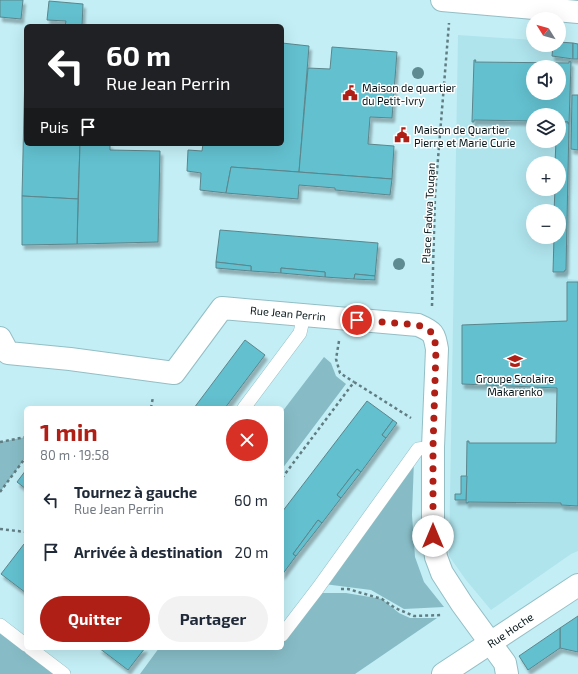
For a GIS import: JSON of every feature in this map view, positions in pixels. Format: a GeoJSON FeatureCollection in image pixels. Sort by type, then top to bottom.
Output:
{"type":"FeatureCollection","features":[{"type":"Feature","properties":{"kind":"street"},"geometry":{"type":"LineString","coordinates":[[449,0],[578,8]]}},
{"type":"Feature","properties":{"kind":"street","name":"Rue Jean Perrin"},"geometry":{"type":"LineString","coordinates":[[0,338],[8,353],[70,359],[174,373],[222,308],[418,325],[429,330]]}},
{"type":"Feature","properties":{"kind":"street"},"geometry":{"type":"LineString","coordinates":[[429,330],[434,335],[436,349],[433,440],[433,536],[436,557],[442,573],[462,604],[505,663],[507,674]]}},
{"type":"Feature","properties":{"kind":"street","name":"Rue Hoche"},"geometry":{"type":"LineString","coordinates":[[443,674],[578,585]]}},
{"type":"Feature","properties":{"kind":"lane"},"geometry":{"type":"LineString","coordinates":[[245,406],[300,333],[304,315]]}},
{"type":"Feature","properties":{"kind":"lane"},"geometry":{"type":"LineString","coordinates":[[284,632],[318,588],[418,449],[433,440]]}},
{"type":"Feature","properties":{"kind":"lane"},"geometry":{"type":"LineString","coordinates":[[0,626],[24,644]]}},
{"type":"Feature","properties":{"kind":"lane"},"geometry":{"type":"LineString","coordinates":[[33,650],[64,674]]}},
{"type":"Feature","properties":{"kind":"path","name":"Place Fadwa Touqan"},"geometry":{"type":"LineString","coordinates":[[429,330],[432,312],[435,196],[449,0]]}},
{"type":"Feature","properties":{"kind":"path"},"geometry":{"type":"LineString","coordinates":[[341,318],[336,360],[340,373],[433,440]]}},
{"type":"Feature","properties":{"kind":"path"},"geometry":{"type":"LineString","coordinates":[[284,475],[354,382]]}},
{"type":"Feature","properties":{"kind":"path"},"geometry":{"type":"LineString","coordinates":[[151,406],[153,397]]}},
{"type":"Feature","properties":{"kind":"path"},"geometry":{"type":"LineString","coordinates":[[0,442],[24,437]]}},
{"type":"Feature","properties":{"kind":"path"},"geometry":{"type":"LineString","coordinates":[[0,492],[24,460]]}},
{"type":"Feature","properties":{"kind":"path"},"geometry":{"type":"LineString","coordinates":[[0,529],[24,532]]}},
{"type":"Feature","properties":{"kind":"path"},"geometry":{"type":"LineString","coordinates":[[318,588],[348,589],[382,599],[396,608],[414,616],[448,615],[462,604]]}},
{"type":"Feature","properties":{"kind":"shaded area","name":"Groupe Scolaire Makarenko"},"geometry":{"type":"Polygon","coordinates":[[[458,35],[526,40],[526,52],[566,52],[566,44],[573,43],[568,279],[578,280],[578,551],[571,554],[491,610],[466,580],[449,556],[458,35]]]}},
{"type":"Feature","properties":{"kind":"shaded area"},"geometry":{"type":"Polygon","coordinates":[[[324,357],[331,363],[336,376],[346,384],[284,466],[284,409],[324,357]]]}},
{"type":"Feature","properties":{"kind":"shaded area"},"geometry":{"type":"Polygon","coordinates":[[[24,437],[24,460],[0,492],[0,442],[24,437]]]}},
{"type":"Feature","properties":{"kind":"shaded area"},"geometry":{"type":"Polygon","coordinates":[[[414,460],[412,515],[415,557],[424,582],[444,607],[404,609],[371,590],[324,584],[414,460]]]}},
{"type":"Feature","properties":{"kind":"shaded area"},"geometry":{"type":"Polygon","coordinates":[[[319,593],[346,593],[382,599],[399,613],[410,618],[437,618],[355,674],[140,674],[158,650],[284,650],[284,638],[319,593]]]}},
{"type":"Feature","properties":{"kind":"shaded area"},"geometry":{"type":"Polygon","coordinates":[[[0,625],[24,643],[24,650],[33,650],[64,674],[0,674],[0,625]]]}},
{"type":"Feature","properties":{"kind":"building"},"geometry":{"type":"Polygon","coordinates":[[[0,0],[23,0],[21,19],[0,17],[0,0]]]}},
{"type":"Feature","properties":{"kind":"building"},"geometry":{"type":"Polygon","coordinates":[[[49,1],[83,4],[82,24],[65,24],[66,21],[47,20],[49,1]]]}},
{"type":"Feature","properties":{"kind":"building"},"geometry":{"type":"Polygon","coordinates":[[[566,42],[573,43],[573,59],[552,56],[552,52],[566,52],[566,42]]]}},
{"type":"Feature","properties":{"kind":"building"},"geometry":{"type":"Polygon","coordinates":[[[284,43],[309,46],[299,172],[231,167],[226,193],[200,190],[201,173],[187,171],[188,150],[202,151],[203,146],[284,146],[284,43]]]}},
{"type":"Feature","properties":{"kind":"building"},"geometry":{"type":"Polygon","coordinates":[[[573,43],[578,44],[578,59],[573,59],[573,43]]]}},
{"type":"Feature","properties":{"kind":"building","name":"Maison de quartier du Petit-Ivry"},"geometry":{"type":"Polygon","coordinates":[[[332,47],[397,52],[392,118],[370,117],[368,144],[394,146],[392,179],[299,172],[308,68],[330,69],[332,47]]]}},
{"type":"Feature","properties":{"kind":"building"},"geometry":{"type":"Polygon","coordinates":[[[474,60],[476,60],[475,62],[526,63],[526,100],[566,100],[566,63],[569,63],[569,61],[571,62],[569,124],[566,122],[566,108],[526,108],[526,121],[474,120],[474,122],[472,122],[474,60]]]}},
{"type":"Feature","properties":{"kind":"building"},"geometry":{"type":"Polygon","coordinates":[[[572,95],[578,95],[578,150],[571,149],[572,95]]]}},
{"type":"Feature","properties":{"kind":"building"},"geometry":{"type":"Polygon","coordinates":[[[24,111],[24,146],[80,146],[78,199],[22,196],[24,111]]]}},
{"type":"Feature","properties":{"kind":"building"},"geometry":{"type":"Polygon","coordinates":[[[566,122],[568,122],[566,270],[564,272],[553,272],[554,244],[566,244],[566,204],[554,204],[555,196],[566,196],[566,156],[555,156],[556,148],[566,148],[566,122]]]}},
{"type":"Feature","properties":{"kind":"building"},"geometry":{"type":"Polygon","coordinates":[[[80,146],[110,146],[110,150],[160,151],[158,242],[77,244],[80,146]]]}},
{"type":"Feature","properties":{"kind":"building"},"geometry":{"type":"Polygon","coordinates":[[[231,167],[392,179],[390,195],[299,185],[298,199],[226,193],[231,167]]]}},
{"type":"Feature","properties":{"kind":"building"},"geometry":{"type":"Polygon","coordinates":[[[22,196],[78,199],[77,244],[22,245],[22,196]]]}},
{"type":"Feature","properties":{"kind":"building"},"geometry":{"type":"Polygon","coordinates":[[[220,230],[378,243],[375,276],[355,274],[354,279],[325,277],[325,272],[281,268],[281,273],[251,271],[251,266],[216,262],[220,230]]]}},
{"type":"Feature","properties":{"kind":"building"},"geometry":{"type":"Polygon","coordinates":[[[216,262],[251,266],[251,271],[216,268],[216,262]]]}},
{"type":"Feature","properties":{"kind":"building"},"geometry":{"type":"Polygon","coordinates":[[[281,268],[325,272],[325,277],[281,273],[281,268]]]}},
{"type":"Feature","properties":{"kind":"building"},"geometry":{"type":"Polygon","coordinates":[[[355,274],[375,276],[375,280],[354,279],[355,274]]]}},
{"type":"Feature","properties":{"kind":"building"},"geometry":{"type":"Polygon","coordinates":[[[567,282],[578,282],[578,506],[561,505],[561,503],[466,503],[467,441],[469,441],[469,443],[556,443],[557,388],[462,384],[462,325],[567,321],[567,282]]]}},
{"type":"Feature","properties":{"kind":"building"},"geometry":{"type":"Polygon","coordinates":[[[245,340],[265,355],[227,406],[196,406],[245,340]]]}},
{"type":"Feature","properties":{"kind":"building"},"geometry":{"type":"Polygon","coordinates":[[[367,401],[393,420],[382,435],[386,438],[361,472],[357,469],[337,495],[341,498],[322,523],[318,520],[293,554],[296,556],[284,572],[284,509],[367,401]]]}},
{"type":"Feature","properties":{"kind":"building"},"geometry":{"type":"Polygon","coordinates":[[[393,420],[397,423],[386,438],[382,435],[393,420]]]}},
{"type":"Feature","properties":{"kind":"building"},"geometry":{"type":"Polygon","coordinates":[[[357,469],[361,472],[341,498],[337,495],[357,469]]]}},
{"type":"Feature","properties":{"kind":"building"},"geometry":{"type":"Polygon","coordinates":[[[24,473],[24,487],[17,482],[24,473]]]}},
{"type":"Feature","properties":{"kind":"building"},"geometry":{"type":"Polygon","coordinates":[[[461,476],[467,476],[466,500],[455,500],[455,494],[461,494],[461,476]]]}},
{"type":"Feature","properties":{"kind":"building"},"geometry":{"type":"Polygon","coordinates":[[[318,520],[322,523],[296,556],[293,554],[318,520]]]}},
{"type":"Feature","properties":{"kind":"building"},"geometry":{"type":"Polygon","coordinates":[[[24,544],[24,591],[1,574],[24,544]]]}},
{"type":"Feature","properties":{"kind":"building"},"geometry":{"type":"Polygon","coordinates":[[[578,616],[578,652],[560,648],[560,628],[578,616]]]}},
{"type":"Feature","properties":{"kind":"building"},"geometry":{"type":"Polygon","coordinates":[[[560,628],[560,648],[528,670],[519,656],[560,628]]]}},
{"type":"Feature","properties":{"kind":"building"},"geometry":{"type":"Polygon","coordinates":[[[102,650],[143,650],[128,670],[102,650]]]}},
{"type":"Feature","properties":{"kind":"place","name":"Maison de quartier du Petit-Ivry"},"geometry":{"type":"Point","coordinates":[350,93]}},
{"type":"Feature","properties":{"kind":"place","name":"Maison de Quartier Pierre et Marie Curie"},"geometry":{"type":"Point","coordinates":[402,135]}},
{"type":"Feature","properties":{"kind":"place","name":"Groupe Scolaire Makarenko"},"geometry":{"type":"Point","coordinates":[515,361]}},
{"type":"Feature","properties":{"kind":"route"},"geometry":{"type":"LineString","coordinates":[[357,320],[418,325],[429,330],[434,335],[436,349],[433,447],[433,536]]}}]}
